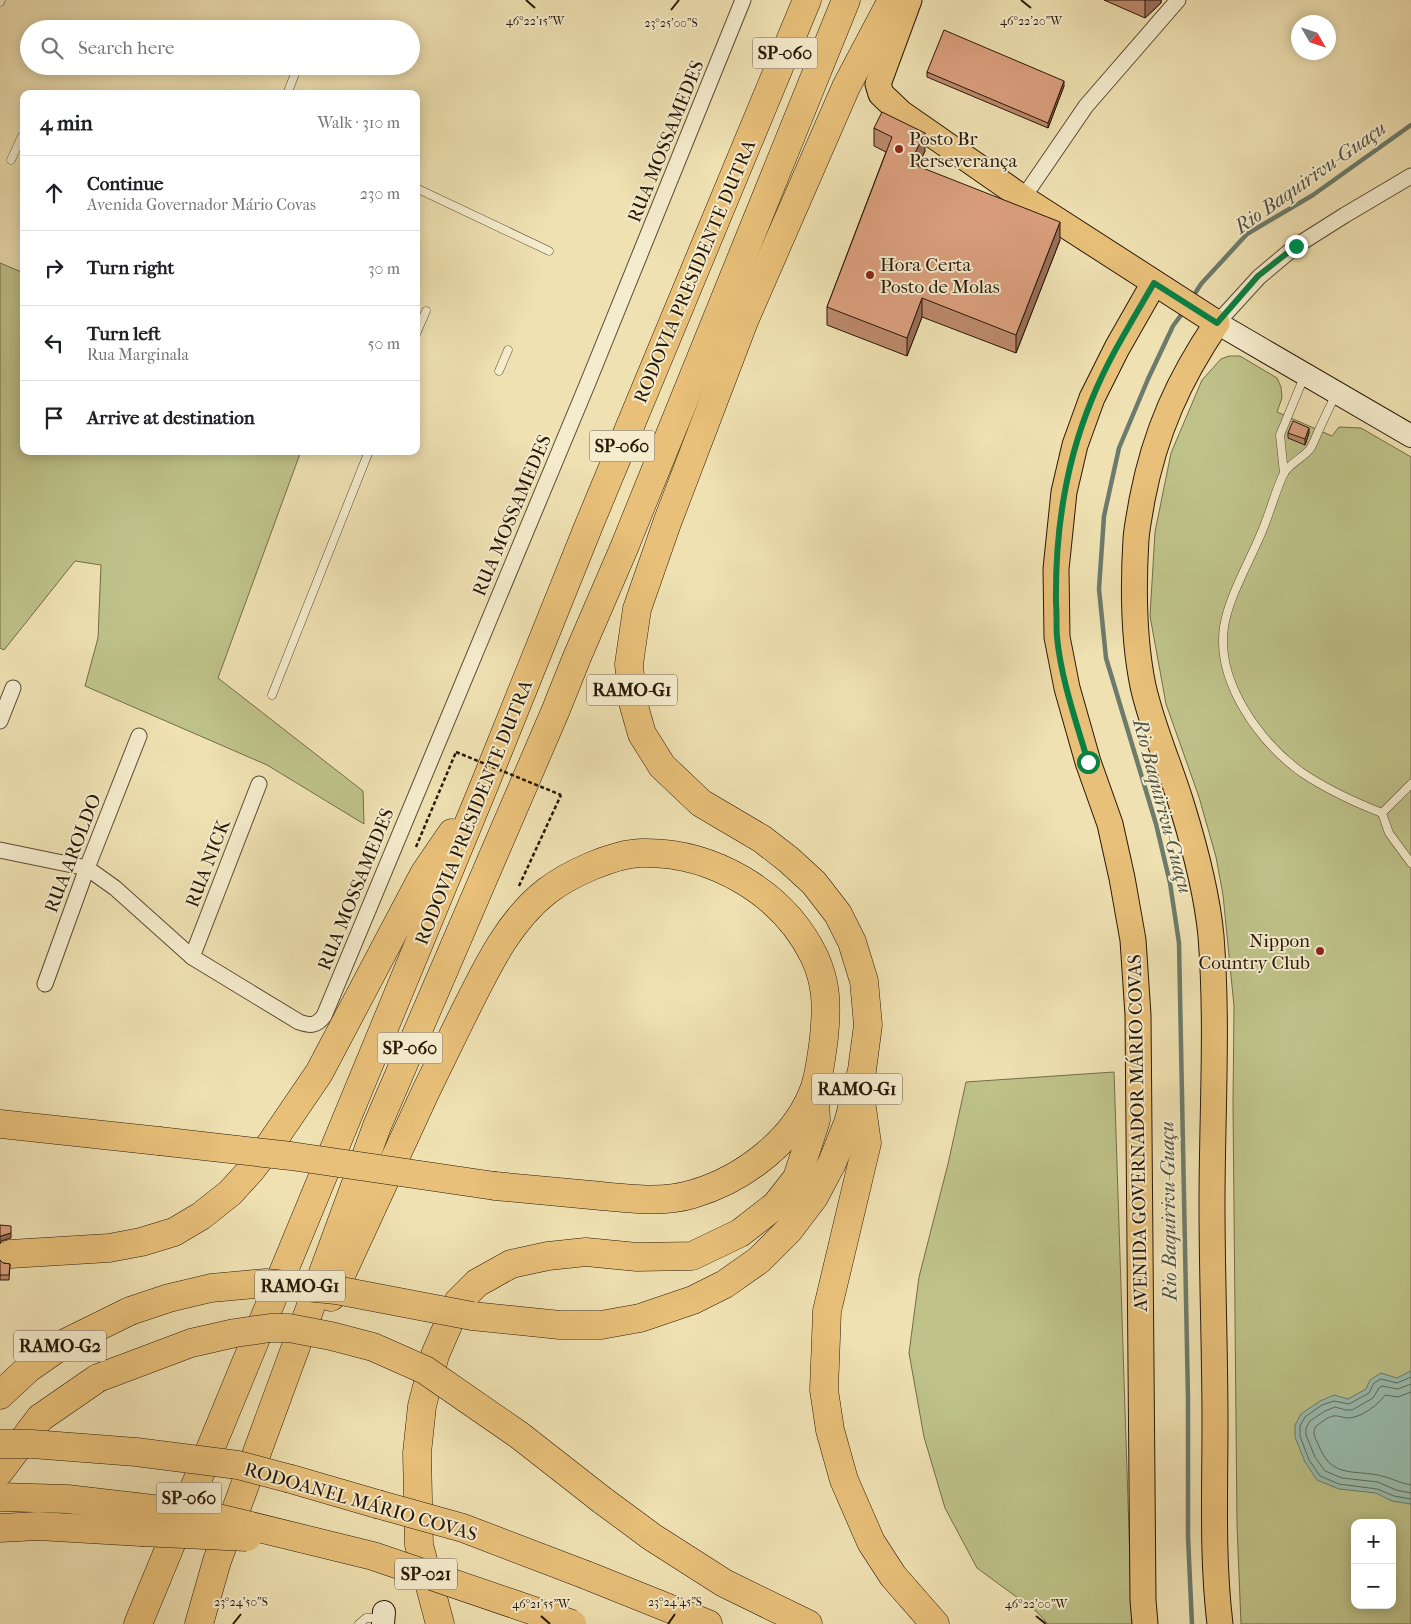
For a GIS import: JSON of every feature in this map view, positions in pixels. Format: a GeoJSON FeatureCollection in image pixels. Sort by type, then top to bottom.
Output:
{"type":"FeatureCollection","features":[{"type":"Feature","properties":{"kind":"highway"},"geometry":{"type":"LineString","coordinates":[[763,106],[765,63],[793,0]]}},
{"type":"Feature","properties":{"kind":"highway","name":"RODOVIA PRESIDENTE DUTRA"},"geometry":{"type":"LineString","coordinates":[[138,1624],[484,786],[589,525],[807,0]]}},
{"type":"Feature","properties":{"kind":"highway","name":"RODOVIA PRESIDENTE DUTRA"},"geometry":{"type":"LineString","coordinates":[[199,1624],[217,1560],[377,1126],[624,548],[846,0]]}},
{"type":"Feature","properties":{"kind":"highway","name":"RAMO-G1"},"geometry":{"type":"LineString","coordinates":[[130,1311],[169,1298],[211,1288],[266,1283],[336,1290],[472,1316],[560,1325],[601,1325],[640,1318],[693,1300],[725,1284],[759,1260],[789,1230],[814,1197],[832,1163],[848,1124],[862,1070],[868,1025],[864,981],[852,942],[838,914],[814,883],[762,839],[701,802],[662,766],[642,734],[632,699],[629,664],[637,609],[667,523],[744,321],[846,87],[892,0]]}},
{"type":"Feature","properties":{"kind":"highway"},"geometry":{"type":"LineString","coordinates":[[10,1254],[110,1248],[141,1242],[174,1232],[201,1216],[230,1193],[251,1170],[315,1080],[424,874],[484,786]]}},
{"type":"Feature","properties":{"kind":"highway"},"geometry":{"type":"LineString","coordinates":[[0,1124],[291,1156],[495,1186],[626,1198],[668,1199],[693,1194],[721,1183],[748,1168],[773,1149],[796,1123],[814,1090],[822,1061],[827,1001],[822,978],[815,959],[806,940],[788,916],[768,898],[736,875],[702,862],[668,854],[638,853],[608,860],[573,874],[545,892],[511,927],[487,966],[446,1048],[307,1348],[259,1445]]}},
{"type":"Feature","properties":{"kind":"highway"},"geometry":{"type":"LineString","coordinates":[[858,1085],[867,1142],[827,1311],[826,1398],[830,1430],[844,1480],[871,1542],[893,1576],[935,1624]]}},
{"type":"Feature","properties":{"kind":"highway"},"geometry":{"type":"LineString","coordinates":[[440,1624],[419,1545],[417,1453],[422,1406],[435,1355],[458,1302],[477,1283],[511,1264],[548,1256],[586,1252],[637,1257],[692,1256],[740,1233],[776,1205],[797,1178],[816,1120],[814,1090]]}},
{"type":"Feature","properties":{"kind":"highway","name":"RAMO-G2"},"geometry":{"type":"LineString","coordinates":[[0,1395],[28,1368],[66,1343],[130,1311]]}},
{"type":"Feature","properties":{"kind":"highway"},"geometry":{"type":"LineString","coordinates":[[0,1471],[40,1418],[98,1378],[191,1343],[235,1333],[270,1328],[289,1328],[373,1347],[425,1370],[518,1435],[652,1537],[724,1583],[808,1624]]}},
{"type":"Feature","properties":{"kind":"highway","name":"RODOANEL MÁRIO COVAS"},"geometry":{"type":"LineString","coordinates":[[0,1444],[32,1444],[136,1452],[238,1465],[463,1528],[708,1624]]}},
{"type":"Feature","properties":{"kind":"highway","name":"SP-021"},"geometry":{"type":"LineString","coordinates":[[0,1497],[67,1499],[210,1516],[373,1556],[572,1624]]}},
{"type":"Feature","properties":{"kind":"highway"},"geometry":{"type":"LineString","coordinates":[[0,1528],[38,1526],[242,1537],[278,1532]]}},
{"type":"Feature","properties":{"kind":"main road"},"geometry":{"type":"LineString","coordinates":[[909,0],[878,84],[881,94],[901,113],[1023,198],[1208,318],[1192,362],[1163,421],[1146,482],[1136,535],[1133,609],[1143,685],[1157,736],[1182,806],[1197,860],[1202,879],[1211,940],[1214,978],[1215,1058],[1212,1202],[1215,1354],[1215,1524],[1220,1624]]}},
{"type":"Feature","properties":{"kind":"main road","name":"AVENIDA GOVERNADOR MÁRIO COVAS"},"geometry":{"type":"LineString","coordinates":[[1145,1624],[1138,1015],[1133,940],[1110,824],[1088,762],[1067,688],[1057,637],[1056,569],[1064,492],[1074,445],[1092,398],[1116,348],[1162,288]]}},
{"type":"Feature","properties":{"kind":"street","name":"RUA MOSSAMEDES"},"geometry":{"type":"LineString","coordinates":[[192,957],[299,1022],[309,1026],[318,1023],[324,1016],[598,358],[743,0]]}},
{"type":"Feature","properties":{"kind":"street"},"geometry":{"type":"LineString","coordinates":[[1023,198],[1086,106],[1178,0]]}},
{"type":"Feature","properties":{"kind":"street"},"geometry":{"type":"LineString","coordinates":[[1410,177],[1344,215],[1296,246],[1208,318],[1411,436]]}},
{"type":"Feature","properties":{"kind":"street"},"geometry":{"type":"LineString","coordinates":[[0,721],[13,688]]}},
{"type":"Feature","properties":{"kind":"street","name":"RUA AROLDO"},"geometry":{"type":"LineString","coordinates":[[45,984],[86,868],[139,736]]}},
{"type":"Feature","properties":{"kind":"street","name":"RUA NICK"},"geometry":{"type":"LineString","coordinates":[[192,957],[259,784]]}},
{"type":"Feature","properties":{"kind":"street"},"geometry":{"type":"LineString","coordinates":[[0,850],[86,868],[115,888],[192,957]]}},
{"type":"Feature","properties":{"kind":"lane"},"geometry":{"type":"LineString","coordinates":[[289,90],[294,75]]}},
{"type":"Feature","properties":{"kind":"lane"},"geometry":{"type":"LineString","coordinates":[[11,160],[20,140]]}},
{"type":"Feature","properties":{"kind":"lane"},"geometry":{"type":"LineString","coordinates":[[420,190],[549,251]]}},
{"type":"Feature","properties":{"kind":"lane"},"geometry":{"type":"LineString","coordinates":[[420,325],[426,312]]}},
{"type":"Feature","properties":{"kind":"lane"},"geometry":{"type":"LineString","coordinates":[[499,371],[508,350]]}},
{"type":"Feature","properties":{"kind":"lane"},"geometry":{"type":"LineString","coordinates":[[1284,473],[1280,435],[1306,374]]}},
{"type":"Feature","properties":{"kind":"lane"},"geometry":{"type":"LineString","coordinates":[[1337,392],[1310,448],[1284,473],[1270,506],[1262,532],[1236,591],[1224,627],[1223,652],[1227,671],[1244,709],[1279,753],[1300,771],[1328,789],[1358,804],[1382,813]]}},
{"type":"Feature","properties":{"kind":"lane"},"geometry":{"type":"LineString","coordinates":[[272,695],[367,455]]}},
{"type":"Feature","properties":{"kind":"lane"},"geometry":{"type":"LineString","coordinates":[[1382,813],[1411,784]]}},
{"type":"Feature","properties":{"kind":"lane"},"geometry":{"type":"LineString","coordinates":[[1382,813],[1389,833],[1411,863]]}},
{"type":"Feature","properties":{"kind":"lane"},"geometry":{"type":"LineString","coordinates":[[359,1624],[366,1618],[383,1618]]}},
{"type":"Feature","properties":{"kind":"path"},"geometry":{"type":"LineString","coordinates":[[414,850],[456,752],[561,794],[517,892]]}},
{"type":"Feature","properties":{"kind":"green space"},"geometry":{"type":"Polygon","coordinates":[[[0,263],[20,271],[20,455],[300,455],[218,678],[363,791],[364,824],[267,765],[85,686],[98,638],[101,565],[75,561],[4,650],[0,648],[0,263]]]}},
{"type":"Feature","properties":{"kind":"green space","name":"Nippon Country Club"},"geometry":{"type":"Polygon","coordinates":[[[1229,356],[1240,356],[1277,378],[1281,387],[1282,398],[1277,412],[1332,436],[1339,427],[1361,428],[1411,457],[1411,1624],[1241,1624],[1237,1525],[1233,1103],[1234,1006],[1223,895],[1216,857],[1199,797],[1166,704],[1150,616],[1155,532],[1171,453],[1202,380],[1221,359],[1229,356]]]}},
{"type":"Feature","properties":{"kind":"green space"},"geometry":{"type":"Polygon","coordinates":[[[1114,1072],[1132,1624],[1048,1624],[1037,1612],[977,1568],[945,1508],[924,1437],[909,1353],[919,1277],[948,1164],[966,1082],[1114,1072]]]}},
{"type":"Feature","properties":{"kind":"water"},"geometry":{"type":"Polygon","coordinates":[[[1411,1371],[1411,1504],[1392,1501],[1376,1493],[1339,1489],[1317,1480],[1305,1462],[1295,1437],[1295,1425],[1301,1414],[1320,1401],[1334,1395],[1348,1399],[1366,1389],[1370,1380],[1381,1373],[1397,1378],[1411,1371]]]}},
{"type":"Feature","properties":{"kind":"building"},"geometry":{"type":"Polygon","coordinates":[[[944,30],[1064,81],[1048,123],[927,72],[944,30]]]}},
{"type":"Feature","properties":{"kind":"building"},"geometry":{"type":"Polygon","coordinates":[[[882,112],[925,133],[910,163],[1060,222],[1016,335],[922,298],[907,338],[827,307],[892,137],[874,128],[882,112]]]}},
{"type":"Feature","properties":{"kind":"building"},"geometry":{"type":"Polygon","coordinates":[[[1293,421],[1309,428],[1305,439],[1288,433],[1293,421]]]}},
{"type":"Feature","properties":{"kind":"building"},"geometry":{"type":"Polygon","coordinates":[[[0,1225],[11,1226],[11,1233],[0,1237],[0,1225]]]}},
{"type":"Feature","properties":{"kind":"building"},"geometry":{"type":"Polygon","coordinates":[[[0,1260],[3,1263],[10,1264],[9,1275],[0,1275],[0,1260]]]}},
{"type":"Feature","properties":{"kind":"waterway","name":"Rio Baquirivu-Guaçu"},"geometry":{"type":"LineString","coordinates":[[1192,298],[1201,284],[1247,234],[1313,195],[1411,125]]}},
{"type":"Feature","properties":{"kind":"waterway","name":"Rio Baquirivu-Guaçu"},"geometry":{"type":"LineString","coordinates":[[1184,311],[1173,326],[1119,448],[1104,516],[1099,589],[1106,658],[1156,824],[1170,883],[1179,943],[1188,1399],[1188,1537],[1192,1624]]}},
{"type":"Feature","properties":{"kind":"place","name":"Posto Br Perseverança"},"geometry":{"type":"Point","coordinates":[899,149]}},
{"type":"Feature","properties":{"kind":"place","name":"Hora Certa Posto de Molas"},"geometry":{"type":"Point","coordinates":[870,275]}},
{"type":"Feature","properties":{"kind":"place","name":"Nippon Country Club"},"geometry":{"type":"Point","coordinates":[1320,951]}},
{"type":"Feature","properties":{"kind":"route"},"geometry":{"type":"LineString","coordinates":[[1088,762],[1067,688],[1057,637],[1056,569],[1064,492],[1074,445],[1092,398],[1116,348],[1154,283],[1217,323],[1258,276],[1296,246]]}}]}
